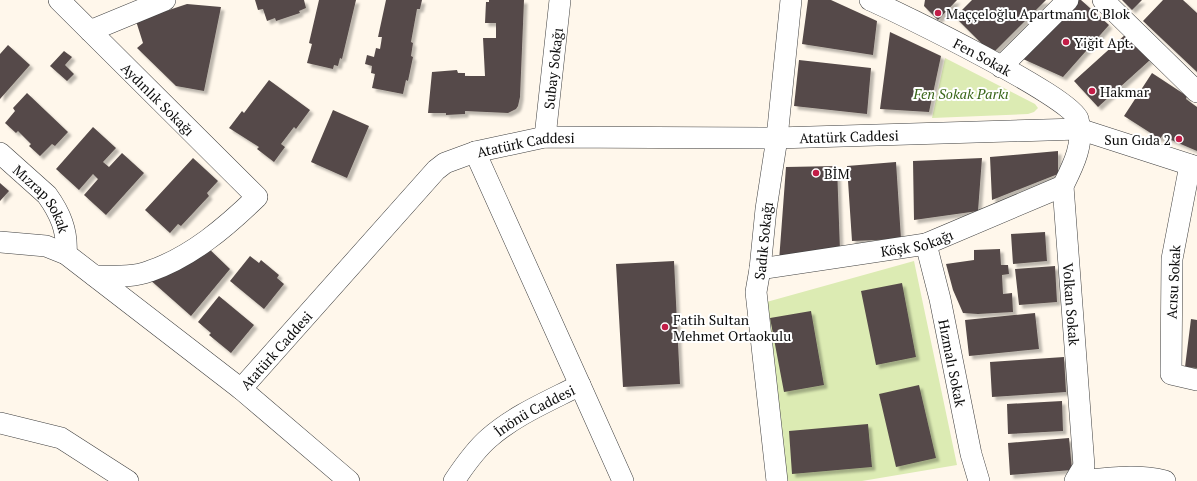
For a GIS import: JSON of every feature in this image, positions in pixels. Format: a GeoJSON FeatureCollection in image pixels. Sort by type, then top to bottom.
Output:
{"type":"FeatureCollection","features":[{"type":"Feature","properties":{"kind":"street","name":"Aydınlık Sokağı"},"geometry":{"type":"LineString","coordinates":[[59,0],[257,197],[220,230],[197,247],[156,268],[135,275],[95,276]]}},
{"type":"Feature","properties":{"kind":"street"},"geometry":{"type":"LineString","coordinates":[[90,31],[165,0]]}},
{"type":"Feature","properties":{"kind":"street","name":"Subay Sokağı"},"geometry":{"type":"LineString","coordinates":[[545,137],[560,0]]}},
{"type":"Feature","properties":{"kind":"street","name":"Sadık Sokağı"},"geometry":{"type":"LineString","coordinates":[[777,481],[756,292],[760,269],[766,209],[777,138],[791,0]]}},
{"type":"Feature","properties":{"kind":"street","name":"Fen Sokak"},"geometry":{"type":"LineString","coordinates":[[870,0],[897,6],[1001,67],[1044,90],[1066,106],[1078,118],[1079,129]]}},
{"type":"Feature","properties":{"kind":"street"},"geometry":{"type":"LineString","coordinates":[[1001,67],[1068,0]]}},
{"type":"Feature","properties":{"kind":"street"},"geometry":{"type":"LineString","coordinates":[[1103,0],[1197,92]]}},
{"type":"Feature","properties":{"kind":"street"},"geometry":{"type":"LineString","coordinates":[[1063,186],[1077,158],[1079,129]]}},
{"type":"Feature","properties":{"kind":"street","name":"Atatürk Caddesi"},"geometry":{"type":"LineString","coordinates":[[0,242],[46,246],[66,254],[241,389],[436,170],[445,163],[475,152],[545,137],[777,138],[1079,129],[1193,166]]}},
{"type":"Feature","properties":{"kind":"street"},"geometry":{"type":"LineString","coordinates":[[475,152],[580,385]]}},
{"type":"Feature","properties":{"kind":"street","name":"Mızrap Sokak"},"geometry":{"type":"LineString","coordinates":[[0,153],[47,195],[53,203],[64,224],[67,240],[66,254]]}},
{"type":"Feature","properties":{"kind":"street","name":"Acısu Sokak"},"geometry":{"type":"LineString","coordinates":[[1193,166],[1172,259],[1171,374],[1197,380]]}},
{"type":"Feature","properties":{"kind":"street","name":"Köşk Sokağı"},"geometry":{"type":"LineString","coordinates":[[760,269],[926,244],[1063,186]]}},
{"type":"Feature","properties":{"kind":"street","name":"Volkan Sokak"},"geometry":{"type":"LineString","coordinates":[[1063,186],[1084,466],[1075,481]]}},
{"type":"Feature","properties":{"kind":"street","name":"Hızmalı Sokak"},"geometry":{"type":"LineString","coordinates":[[926,244],[940,299],[971,454],[979,481]]}},
{"type":"Feature","properties":{"kind":"street","name":"İnönü Caddesi"},"geometry":{"type":"LineString","coordinates":[[454,481],[468,460],[494,434],[510,422],[580,385],[623,481]]}},
{"type":"Feature","properties":{"kind":"street"},"geometry":{"type":"LineString","coordinates":[[241,389],[350,481]]}},
{"type":"Feature","properties":{"kind":"street"},"geometry":{"type":"LineString","coordinates":[[0,423],[61,438],[78,447],[128,481]]}},
{"type":"Feature","properties":{"kind":"street"},"geometry":{"type":"LineString","coordinates":[[1080,481],[1123,476],[1149,477],[1165,481]]}},
{"type":"Feature","properties":{"kind":"green space","name":"Fen Sokak Parkı"},"geometry":{"type":"Polygon","coordinates":[[[945,58],[1035,104],[1038,108],[1034,112],[1028,114],[932,118],[945,58]]]}},
{"type":"Feature","properties":{"kind":"green space"},"geometry":{"type":"Polygon","coordinates":[[[914,261],[957,465],[862,481],[785,481],[763,303],[914,261]]]}},
{"type":"Feature","properties":{"kind":"building"},"geometry":{"type":"Polygon","coordinates":[[[255,0],[304,0],[306,8],[299,11],[300,13],[276,21],[275,18],[267,21],[263,9],[258,10],[255,0]]]}},
{"type":"Feature","properties":{"kind":"building"},"geometry":{"type":"Polygon","coordinates":[[[319,0],[356,0],[342,59],[340,58],[338,66],[334,65],[333,69],[307,63],[312,44],[309,43],[319,0]]]}},
{"type":"Feature","properties":{"kind":"building"},"geometry":{"type":"Polygon","coordinates":[[[386,0],[422,0],[420,9],[417,9],[411,42],[413,43],[411,56],[413,57],[408,81],[406,80],[403,94],[372,88],[375,74],[371,73],[372,66],[365,64],[367,55],[374,57],[376,48],[380,49],[382,37],[378,37],[386,0]]]}},
{"type":"Feature","properties":{"kind":"building"},"geometry":{"type":"Polygon","coordinates":[[[489,0],[524,0],[520,97],[518,106],[516,109],[508,113],[465,111],[465,114],[446,115],[446,113],[428,113],[432,72],[457,70],[458,73],[465,73],[465,76],[485,76],[483,38],[496,38],[496,23],[485,23],[486,2],[489,2],[489,0]]]}},
{"type":"Feature","properties":{"kind":"building"},"geometry":{"type":"Polygon","coordinates":[[[808,0],[831,0],[877,21],[873,55],[802,44],[808,0]]]}},
{"type":"Feature","properties":{"kind":"building","name":"Maççeloğlu Apartmanı C Blok"},"geometry":{"type":"Polygon","coordinates":[[[925,0],[957,0],[938,20],[924,6],[925,0]]]}},
{"type":"Feature","properties":{"kind":"building"},"geometry":{"type":"Polygon","coordinates":[[[972,0],[1046,0],[992,54],[955,17],[972,0]]]}},
{"type":"Feature","properties":{"kind":"building","name":"Yiğit Apt."},"geometry":{"type":"Polygon","coordinates":[[[1076,0],[1081,0],[1109,25],[1063,77],[1023,59],[1076,0]]]}},
{"type":"Feature","properties":{"kind":"building"},"geometry":{"type":"Polygon","coordinates":[[[1122,0],[1142,0],[1132,10],[1122,0]]]}},
{"type":"Feature","properties":{"kind":"building"},"geometry":{"type":"Polygon","coordinates":[[[1163,0],[1183,0],[1197,13],[1197,72],[1143,21],[1163,0]]]}},
{"type":"Feature","properties":{"kind":"building"},"geometry":{"type":"Polygon","coordinates":[[[187,4],[221,7],[204,91],[176,86],[137,48],[143,43],[136,21],[187,4]]]}},
{"type":"Feature","properties":{"kind":"building"},"geometry":{"type":"Polygon","coordinates":[[[890,32],[941,56],[929,112],[880,109],[890,32]]]}},
{"type":"Feature","properties":{"kind":"building"},"geometry":{"type":"Polygon","coordinates":[[[1126,34],[1150,60],[1098,107],[1074,81],[1126,34]]]}},
{"type":"Feature","properties":{"kind":"building"},"geometry":{"type":"Polygon","coordinates":[[[8,45],[30,65],[0,99],[0,54],[8,45]]]}},
{"type":"Feature","properties":{"kind":"building"},"geometry":{"type":"Polygon","coordinates":[[[64,51],[72,57],[65,65],[74,74],[67,81],[50,66],[64,51]]]}},
{"type":"Feature","properties":{"kind":"building"},"geometry":{"type":"Polygon","coordinates":[[[799,60],[871,68],[867,114],[794,106],[799,60]]]}},
{"type":"Feature","properties":{"kind":"building"},"geometry":{"type":"Polygon","coordinates":[[[1152,73],[1187,96],[1186,99],[1197,107],[1197,151],[1162,136],[1160,139],[1124,116],[1152,73]]]}},
{"type":"Feature","properties":{"kind":"building"},"geometry":{"type":"Polygon","coordinates":[[[269,80],[310,110],[296,129],[294,127],[281,144],[285,147],[274,162],[257,149],[259,147],[229,128],[242,111],[244,113],[269,80]]]}},
{"type":"Feature","properties":{"kind":"building"},"geometry":{"type":"Polygon","coordinates":[[[27,93],[68,132],[55,146],[52,144],[40,156],[29,146],[31,144],[18,131],[16,133],[5,123],[15,111],[13,108],[27,93]]]}},
{"type":"Feature","properties":{"kind":"building"},"geometry":{"type":"Polygon","coordinates":[[[333,110],[369,126],[347,178],[311,162],[333,110]]]}},
{"type":"Feature","properties":{"kind":"building"},"geometry":{"type":"Polygon","coordinates":[[[93,127],[116,148],[103,162],[109,167],[122,153],[144,173],[106,215],[84,195],[98,179],[93,174],[79,190],[56,169],[93,127]]]}},
{"type":"Feature","properties":{"kind":"building"},"geometry":{"type":"Polygon","coordinates":[[[1058,151],[1058,174],[992,200],[990,157],[1058,151]]]}},
{"type":"Feature","properties":{"kind":"building"},"geometry":{"type":"Polygon","coordinates":[[[193,158],[218,181],[207,193],[209,196],[181,226],[178,224],[170,233],[145,210],[193,158]]]}},
{"type":"Feature","properties":{"kind":"building"},"geometry":{"type":"Polygon","coordinates":[[[982,158],[978,211],[914,220],[913,161],[982,158]]]}},
{"type":"Feature","properties":{"kind":"building"},"geometry":{"type":"Polygon","coordinates":[[[896,162],[901,239],[852,241],[847,166],[896,162]]]}},
{"type":"Feature","properties":{"kind":"building"},"geometry":{"type":"Polygon","coordinates":[[[837,166],[840,251],[779,261],[786,167],[837,166]]]}},
{"type":"Feature","properties":{"kind":"building"},"geometry":{"type":"Polygon","coordinates":[[[0,183],[9,191],[0,201],[0,183]]]}},
{"type":"Feature","properties":{"kind":"building"},"geometry":{"type":"Polygon","coordinates":[[[1045,232],[1047,261],[1013,264],[1011,234],[1045,232]]]}},
{"type":"Feature","properties":{"kind":"building"},"geometry":{"type":"Polygon","coordinates":[[[204,244],[230,269],[191,316],[148,278],[204,244]]]}},
{"type":"Feature","properties":{"kind":"building"},"geometry":{"type":"Polygon","coordinates":[[[1000,249],[1001,265],[1008,265],[1009,274],[1002,275],[1003,294],[1012,293],[1013,312],[978,314],[963,313],[953,290],[946,264],[974,260],[974,250],[1000,249]]]}},
{"type":"Feature","properties":{"kind":"building"},"geometry":{"type":"Polygon","coordinates":[[[250,256],[259,263],[261,260],[279,275],[277,278],[284,284],[264,309],[230,281],[250,256]]]}},
{"type":"Feature","properties":{"kind":"building"},"geometry":{"type":"Polygon","coordinates":[[[674,261],[680,384],[623,387],[616,264],[674,261]]]}},
{"type":"Feature","properties":{"kind":"building"},"geometry":{"type":"Polygon","coordinates":[[[1055,266],[1057,302],[1019,305],[1015,269],[1055,266]]]}},
{"type":"Feature","properties":{"kind":"building"},"geometry":{"type":"Polygon","coordinates":[[[902,283],[916,357],[876,365],[861,291],[902,283]]]}},
{"type":"Feature","properties":{"kind":"building"},"geometry":{"type":"Polygon","coordinates":[[[219,296],[254,325],[231,353],[209,335],[211,333],[198,322],[219,296]]]}},
{"type":"Feature","properties":{"kind":"building"},"geometry":{"type":"Polygon","coordinates":[[[811,311],[824,385],[784,392],[770,318],[811,311]]]}},
{"type":"Feature","properties":{"kind":"building"},"geometry":{"type":"Polygon","coordinates":[[[1035,313],[1039,349],[969,356],[965,320],[1035,313]]]}},
{"type":"Feature","properties":{"kind":"building"},"geometry":{"type":"Polygon","coordinates":[[[1191,319],[1197,320],[1197,368],[1185,367],[1191,319]]]}},
{"type":"Feature","properties":{"kind":"building"},"geometry":{"type":"Polygon","coordinates":[[[1064,357],[1066,392],[992,397],[990,362],[1064,357]]]}},
{"type":"Feature","properties":{"kind":"building"},"geometry":{"type":"Polygon","coordinates":[[[919,385],[936,458],[896,467],[879,394],[919,385]]]}},
{"type":"Feature","properties":{"kind":"building"},"geometry":{"type":"Polygon","coordinates":[[[1062,401],[1063,431],[1008,434],[1007,404],[1062,401]]]}},
{"type":"Feature","properties":{"kind":"building"},"geometry":{"type":"Polygon","coordinates":[[[868,424],[872,467],[792,474],[789,431],[868,424]]]}},
{"type":"Feature","properties":{"kind":"building"},"geometry":{"type":"Polygon","coordinates":[[[1069,438],[1072,470],[1010,475],[1008,443],[1069,438]]]}},
{"type":"Feature","properties":{"kind":"place","name":"Maççeloğlu Apartmanı C Blok"},"geometry":{"type":"Point","coordinates":[938,13]}},
{"type":"Feature","properties":{"kind":"place","name":"Yiğit Apt."},"geometry":{"type":"Point","coordinates":[1066,42]}},
{"type":"Feature","properties":{"kind":"place","name":"Hakmar"},"geometry":{"type":"Point","coordinates":[1092,91]}},
{"type":"Feature","properties":{"kind":"place","name":"Sun Gıda 2"},"geometry":{"type":"Point","coordinates":[1179,139]}},
{"type":"Feature","properties":{"kind":"place","name":"BİM"},"geometry":{"type":"Point","coordinates":[816,173]}},
{"type":"Feature","properties":{"kind":"place","name":"Fatih Sultan Mehmet Ortaokulu"},"geometry":{"type":"Point","coordinates":[665,327]}}]}
